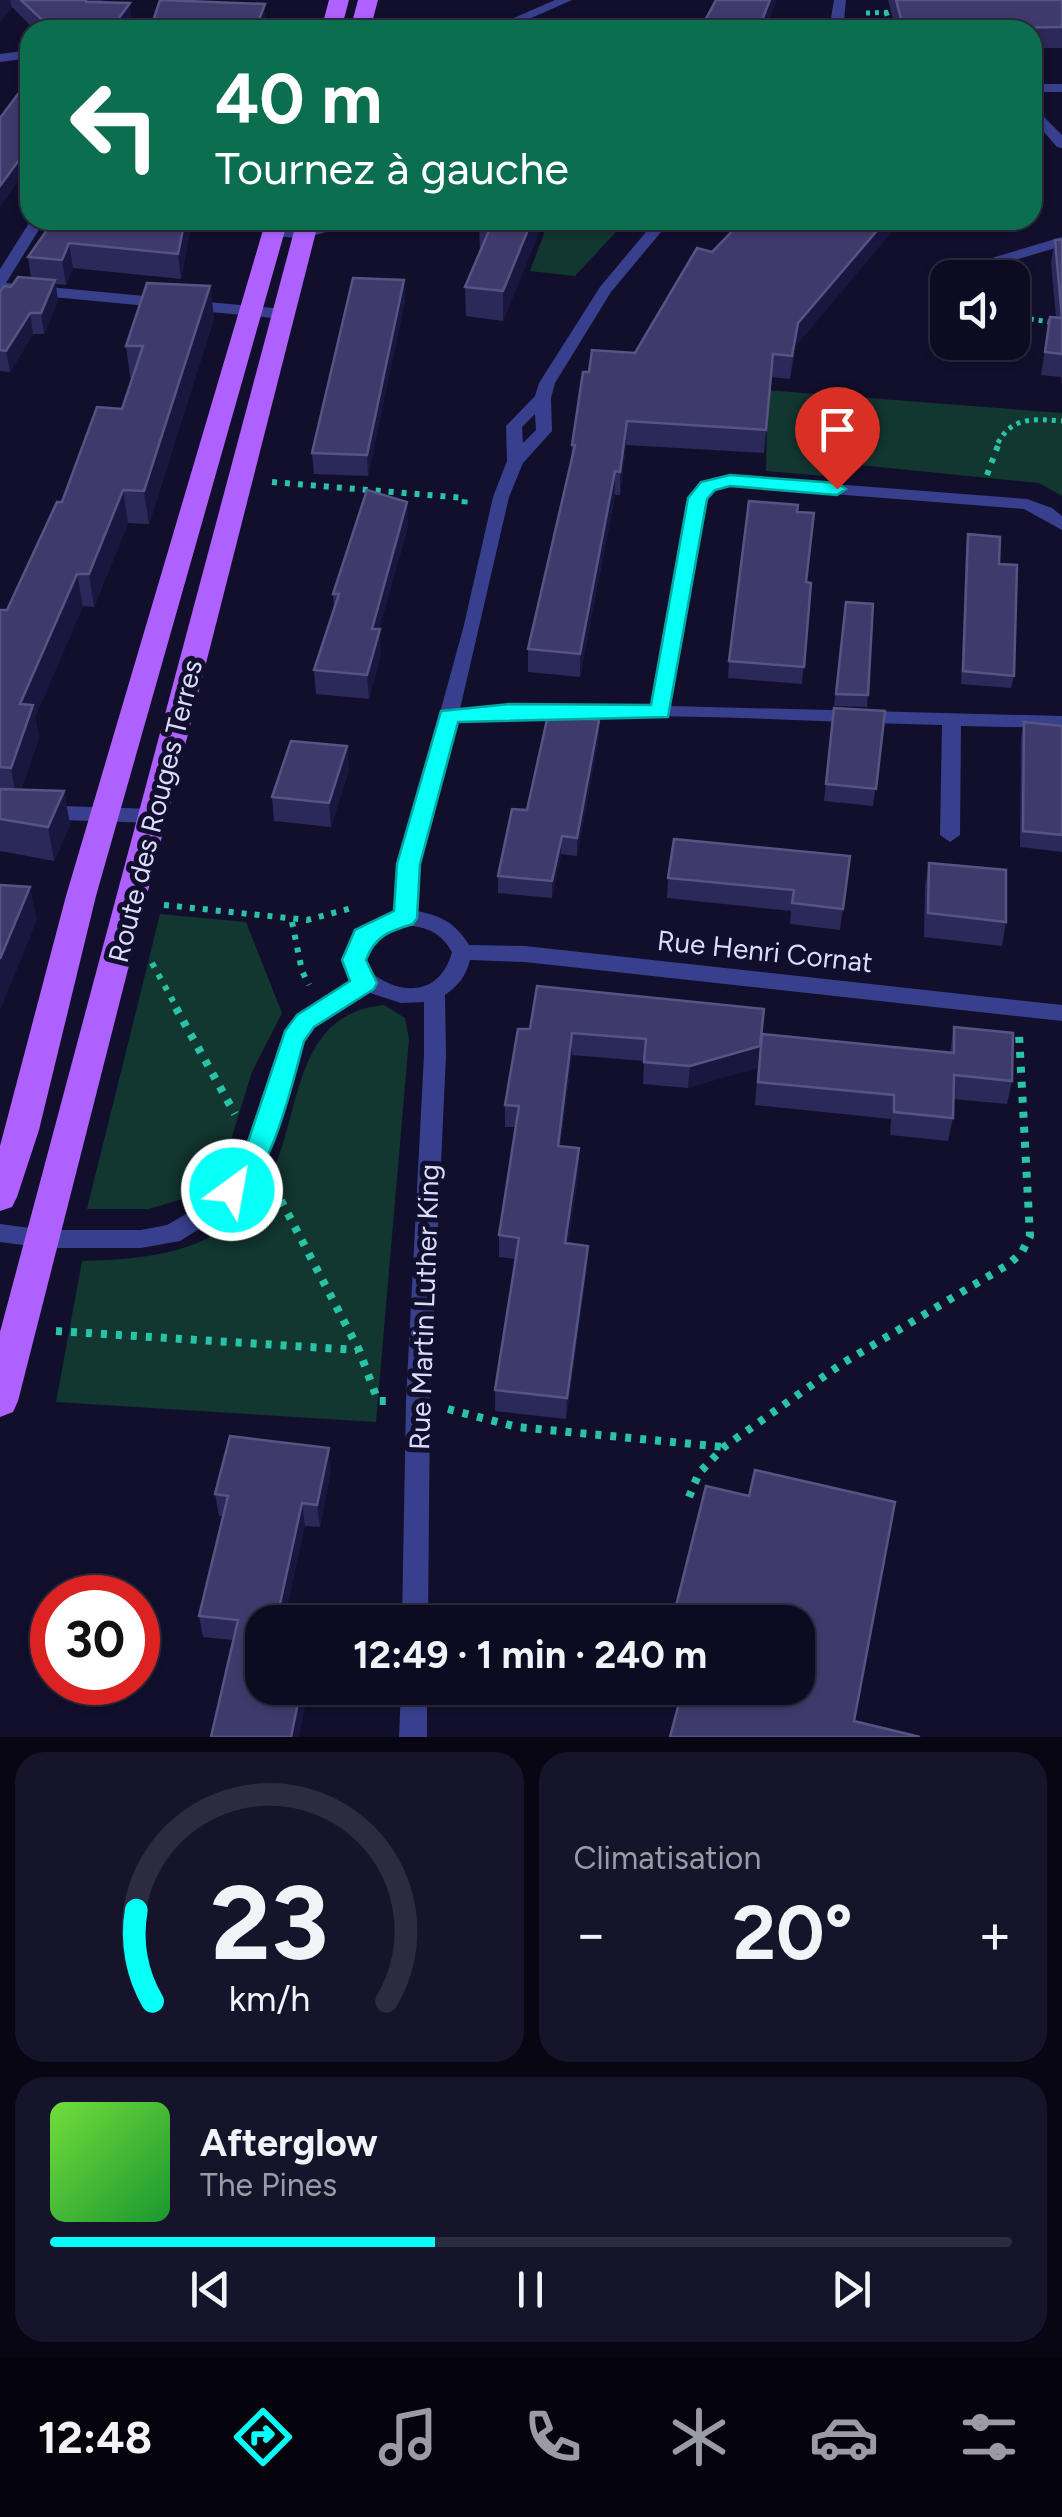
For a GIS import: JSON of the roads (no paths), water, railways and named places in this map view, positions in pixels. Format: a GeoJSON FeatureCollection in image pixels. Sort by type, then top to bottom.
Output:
{"type":"FeatureCollection","features":[{"type":"Feature","properties":{"kind":"main road","name":"Route des Rouges Terres"},"geometry":{"type":"LineString","coordinates":[[0,1197],[22,1130],[104,817],[274,230]]}},
{"type":"Feature","properties":{"kind":"main road","name":"Route des Rouges Terres"},"geometry":{"type":"LineString","coordinates":[[0,1402],[305,230]]}},
{"type":"Feature","properties":{"kind":"street"},"geometry":{"type":"LineString","coordinates":[[513,20],[548,3],[566,0]]}},
{"type":"Feature","properties":{"kind":"street"},"geometry":{"type":"LineString","coordinates":[[1042,121],[1062,144]]}},
{"type":"Feature","properties":{"kind":"street"},"geometry":{"type":"LineString","coordinates":[[32,230],[0,284],[284,314]]}},
{"type":"Feature","properties":{"kind":"street"},"geometry":{"type":"LineString","coordinates":[[406,907],[409,864],[501,497],[515,461],[544,431],[543,398],[547,383],[605,290],[656,230]]}},
{"type":"Feature","properties":{"kind":"street"},"geometry":{"type":"LineString","coordinates":[[1000,260],[1062,241]]}},
{"type":"Feature","properties":{"kind":"street"},"geometry":{"type":"LineString","coordinates":[[660,712],[697,498],[708,486],[730,481],[1027,504],[1046,512],[1062,526]]}},
{"type":"Feature","properties":{"kind":"street"},"geometry":{"type":"LineString","coordinates":[[449,716],[510,711],[660,712],[1062,722]]}},
{"type":"Feature","properties":{"kind":"street"},"geometry":{"type":"LineString","coordinates":[[950,835],[952,718]]}},
{"type":"Feature","properties":{"kind":"street"},"geometry":{"type":"LineString","coordinates":[[0,812],[154,816]]}},
{"type":"Feature","properties":{"kind":"street"},"geometry":{"type":"LineString","coordinates":[[406,907],[449,930],[462,952],[456,975],[434,992],[396,996],[365,983],[356,972],[356,948],[374,927],[406,907]]}},
{"type":"Feature","properties":{"kind":"street","name":"Rue Henri Cornat"},"geometry":{"type":"LineString","coordinates":[[462,952],[525,954],[1062,1013]]}},
{"type":"Feature","properties":{"kind":"street"},"geometry":{"type":"LineString","coordinates":[[0,1233],[45,1239],[141,1239],[172,1234],[214,1208],[249,1172],[293,1038],[306,1021],[365,983]]}},
{"type":"Feature","properties":{"kind":"street","name":"Rue Martin Luther King"},"geometry":{"type":"LineString","coordinates":[[415,1605],[418,1402],[435,1055],[434,992]]}},
{"type":"Feature","properties":{"kind":"street"},"geometry":{"type":"LineString","coordinates":[[413,1737],[414,1705]]}}]}
